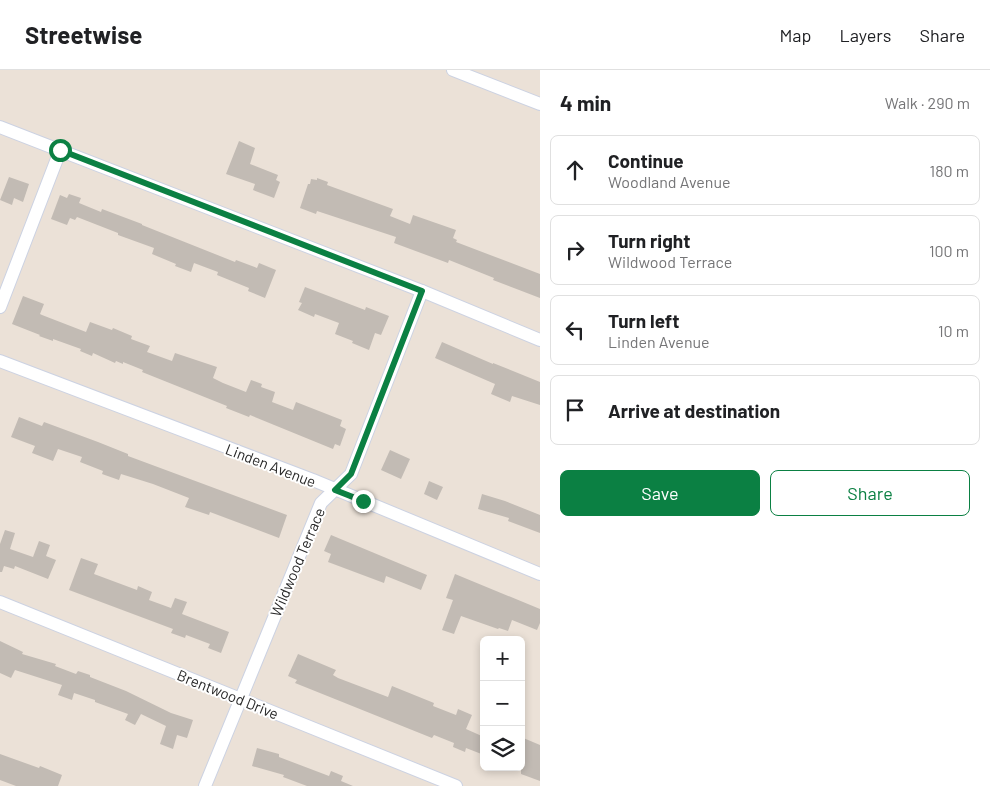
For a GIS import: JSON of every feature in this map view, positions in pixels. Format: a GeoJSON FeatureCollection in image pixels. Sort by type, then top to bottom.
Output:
{"type":"FeatureCollection","features":[{"type":"Feature","properties":{"kind":"street"},"geometry":{"type":"LineString","coordinates":[[453,70],[540,104]]}},
{"type":"Feature","properties":{"kind":"street"},"geometry":{"type":"LineString","coordinates":[[0,127],[422,291],[540,340]]}},
{"type":"Feature","properties":{"kind":"street"},"geometry":{"type":"LineString","coordinates":[[0,307],[60,150]]}},
{"type":"Feature","properties":{"kind":"street","name":"Wildwood Terrace"},"geometry":{"type":"LineString","coordinates":[[205,786],[321,503],[351,474],[422,291]]}},
{"type":"Feature","properties":{"kind":"street","name":"Linden Avenue"},"geometry":{"type":"LineString","coordinates":[[0,361],[335,490],[540,574]]}},
{"type":"Feature","properties":{"kind":"street","name":"Brentwood Drive"},"geometry":{"type":"LineString","coordinates":[[0,602],[456,786]]}},
{"type":"Feature","properties":{"kind":"building"},"geometry":{"type":"Polygon","coordinates":[[[239,141],[255,148],[250,164],[278,175],[276,180],[280,182],[274,198],[253,190],[255,184],[226,174],[239,141]]]}},
{"type":"Feature","properties":{"kind":"building"},"geometry":{"type":"Polygon","coordinates":[[[9,177],[29,184],[23,202],[14,198],[12,205],[0,200],[9,177]]]}},
{"type":"Feature","properties":{"kind":"building"},"geometry":{"type":"Polygon","coordinates":[[[317,178],[328,182],[327,185],[393,209],[390,216],[410,224],[413,215],[456,230],[453,238],[457,240],[456,242],[540,274],[540,298],[493,280],[494,278],[449,260],[448,263],[394,243],[396,237],[317,211],[316,214],[300,208],[308,184],[310,184],[311,179],[317,180],[317,178]]]}},
{"type":"Feature","properties":{"kind":"building"},"geometry":{"type":"Polygon","coordinates":[[[69,194],[81,198],[79,203],[101,212],[102,209],[142,224],[235,262],[236,260],[257,268],[259,263],[276,270],[265,298],[248,291],[249,288],[217,275],[218,272],[194,263],[191,272],[175,266],[176,264],[152,254],[154,248],[77,217],[75,220],[70,218],[67,225],[51,219],[60,195],[67,198],[69,194]]]}},
{"type":"Feature","properties":{"kind":"building"},"geometry":{"type":"Polygon","coordinates":[[[305,287],[365,310],[366,307],[389,316],[381,335],[375,333],[369,350],[335,334],[339,323],[315,314],[314,317],[298,310],[302,303],[299,302],[305,287]]]}},
{"type":"Feature","properties":{"kind":"building"},"geometry":{"type":"Polygon","coordinates":[[[23,296],[44,304],[40,314],[42,315],[86,332],[90,322],[112,330],[113,328],[132,336],[131,339],[150,346],[147,352],[172,361],[175,353],[217,367],[213,378],[223,383],[246,392],[251,380],[262,384],[261,387],[275,392],[272,402],[293,410],[296,402],[342,420],[340,426],[346,429],[340,446],[335,444],[333,449],[250,415],[249,417],[226,408],[227,406],[142,372],[143,370],[123,362],[123,364],[116,361],[115,363],[93,353],[92,356],[80,351],[81,349],[39,336],[12,324],[23,296]]]}},
{"type":"Feature","properties":{"kind":"building"},"geometry":{"type":"Polygon","coordinates":[[[442,342],[540,382],[540,405],[512,396],[510,402],[491,394],[495,384],[435,358],[442,342]]]}},
{"type":"Feature","properties":{"kind":"building"},"geometry":{"type":"Polygon","coordinates":[[[19,417],[42,426],[44,422],[128,454],[128,456],[287,515],[279,538],[210,512],[209,515],[185,507],[189,498],[153,484],[121,474],[119,480],[102,474],[103,471],[80,462],[82,457],[58,449],[53,461],[32,453],[35,446],[11,437],[19,417]]]}},
{"type":"Feature","properties":{"kind":"building"},"geometry":{"type":"Polygon","coordinates":[[[390,450],[410,459],[401,479],[381,470],[390,450]]]}},
{"type":"Feature","properties":{"kind":"building"},"geometry":{"type":"Polygon","coordinates":[[[429,481],[443,487],[437,500],[424,494],[429,481]]]}},
{"type":"Feature","properties":{"kind":"building"},"geometry":{"type":"Polygon","coordinates":[[[482,494],[540,515],[540,533],[508,521],[509,518],[478,509],[482,494]]]}},
{"type":"Feature","properties":{"kind":"building"},"geometry":{"type":"Polygon","coordinates":[[[5,530],[15,533],[10,549],[33,557],[39,541],[50,545],[46,556],[56,560],[48,579],[15,566],[14,569],[4,566],[2,572],[0,572],[0,544],[5,530]]]}},
{"type":"Feature","properties":{"kind":"building"},"geometry":{"type":"Polygon","coordinates":[[[331,535],[427,575],[421,590],[386,576],[384,583],[328,562],[331,554],[324,551],[331,535]]]}},
{"type":"Feature","properties":{"kind":"building"},"geometry":{"type":"Polygon","coordinates":[[[81,558],[98,564],[94,574],[137,590],[138,586],[152,592],[149,600],[171,608],[175,598],[187,602],[182,614],[229,632],[221,653],[208,648],[210,644],[186,635],[185,638],[171,633],[173,629],[69,590],[81,558]]]}},
{"type":"Feature","properties":{"kind":"building"},"geometry":{"type":"Polygon","coordinates":[[[455,574],[540,609],[540,623],[537,630],[512,620],[508,631],[461,616],[454,634],[442,630],[453,600],[446,598],[455,574]]]}},
{"type":"Feature","properties":{"kind":"building"},"geometry":{"type":"Polygon","coordinates":[[[0,641],[23,652],[22,654],[56,664],[55,666],[76,674],[78,671],[90,675],[90,677],[126,691],[171,713],[193,720],[187,738],[177,735],[173,749],[160,744],[166,726],[141,714],[135,725],[125,720],[128,714],[95,702],[95,700],[74,693],[72,700],[58,695],[62,685],[15,670],[11,678],[0,673],[0,641]]]}},
{"type":"Feature","properties":{"kind":"building"},"geometry":{"type":"Polygon","coordinates":[[[298,654],[336,670],[333,675],[338,678],[388,697],[392,686],[434,703],[433,706],[456,715],[458,709],[472,715],[466,729],[480,735],[480,753],[466,748],[465,752],[453,747],[454,743],[434,735],[432,738],[295,683],[297,680],[288,676],[298,654]]]}},
{"type":"Feature","properties":{"kind":"building"},"geometry":{"type":"Polygon","coordinates":[[[525,739],[540,745],[540,781],[521,774],[521,771],[525,771],[525,739]]]}},
{"type":"Feature","properties":{"kind":"building"},"geometry":{"type":"Polygon","coordinates":[[[257,748],[279,754],[279,757],[329,776],[331,771],[343,776],[341,781],[353,786],[307,786],[283,777],[284,775],[252,766],[257,748]]]}},
{"type":"Feature","properties":{"kind":"building"},"geometry":{"type":"Polygon","coordinates":[[[0,754],[62,775],[58,786],[16,786],[0,780],[0,754]]]}},
{"type":"Feature","properties":{"kind":"route"},"geometry":{"type":"LineString","coordinates":[[60,150],[422,291],[351,474],[335,490],[363,501]]}}]}
